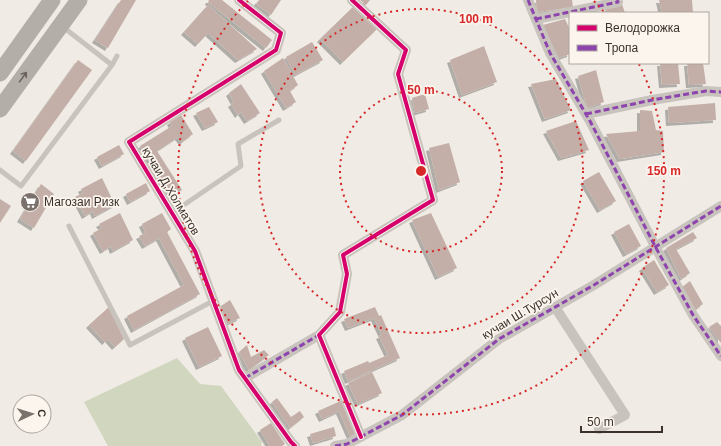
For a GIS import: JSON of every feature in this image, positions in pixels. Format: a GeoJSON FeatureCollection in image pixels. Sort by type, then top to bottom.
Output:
{"type":"FeatureCollection","features":[{"type":"Feature","properties":{"kind":"highway"},"geometry":{"type":"LineString","coordinates":[[0,73],[52,0]]}},
{"type":"Feature","properties":{"kind":"highway"},"geometry":{"type":"LineString","coordinates":[[3,98],[80,0]]}},
{"type":"Feature","properties":{"kind":"street","name":"кучаи Д,Холматов"},"geometry":{"type":"LineString","coordinates":[[239,0],[281,33],[276,50],[129,142],[195,251],[239,370],[295,446]]}},
{"type":"Feature","properties":{"kind":"street"},"geometry":{"type":"LineString","coordinates":[[245,378],[319,335],[340,312],[347,274],[343,256],[433,200],[398,74],[406,50],[352,0]]}},
{"type":"Feature","properties":{"kind":"street"},"geometry":{"type":"LineString","coordinates":[[528,0],[550,53],[586,114],[693,315],[721,356]]}},
{"type":"Feature","properties":{"kind":"street"},"geometry":{"type":"LineString","coordinates":[[570,12],[618,2],[617,0]]}},
{"type":"Feature","properties":{"kind":"street"},"geometry":{"type":"LineString","coordinates":[[536,19],[569,12]]}},
{"type":"Feature","properties":{"kind":"street"},"geometry":{"type":"LineString","coordinates":[[586,114],[652,100],[706,91],[721,92]]}},
{"type":"Feature","properties":{"kind":"street","name":"кучаи Ш.Турсун"},"geometry":{"type":"LineString","coordinates":[[335,446],[347,444],[402,415],[499,338],[656,248],[721,206]]}},
{"type":"Feature","properties":{"kind":"street"},"geometry":{"type":"LineString","coordinates":[[555,307],[625,415],[599,429]]}},
{"type":"Feature","properties":{"kind":"street"},"geometry":{"type":"LineString","coordinates":[[319,335],[361,437]]}},
{"type":"Feature","properties":{"kind":"lane"},"geometry":{"type":"LineString","coordinates":[[61,25],[112,65]]}},
{"type":"Feature","properties":{"kind":"lane"},"geometry":{"type":"LineString","coordinates":[[0,170],[21,186],[112,65],[117,56]]}},
{"type":"Feature","properties":{"kind":"lane"},"geometry":{"type":"LineString","coordinates":[[172,213],[241,166],[238,144],[279,120]]}},
{"type":"Feature","properties":{"kind":"lane"},"geometry":{"type":"LineString","coordinates":[[69,226],[130,345],[213,301]]}},
{"type":"Feature","properties":{"kind":"green space"},"geometry":{"type":"Polygon","coordinates":[[[177,358],[200,384],[221,386],[262,442],[261,446],[108,446],[84,402],[177,358]]]}},
{"type":"Feature","properties":{"kind":"building"},"geometry":{"type":"Polygon","coordinates":[[[121,0],[136,0],[108,48],[95,40],[121,0]]]}},
{"type":"Feature","properties":{"kind":"building"},"geometry":{"type":"Polygon","coordinates":[[[209,0],[222,0],[272,40],[266,48],[208,2],[209,0]]]}},
{"type":"Feature","properties":{"kind":"building"},"geometry":{"type":"Polygon","coordinates":[[[259,0],[281,0],[271,15],[256,4],[259,0]]]}},
{"type":"Feature","properties":{"kind":"building"},"geometry":{"type":"Polygon","coordinates":[[[360,0],[370,0],[366,5],[360,0]]]}},
{"type":"Feature","properties":{"kind":"building"},"geometry":{"type":"Polygon","coordinates":[[[536,0],[572,0],[573,7],[537,12],[536,0]]]}},
{"type":"Feature","properties":{"kind":"building"},"geometry":{"type":"Polygon","coordinates":[[[659,0],[692,0],[693,12],[662,12],[659,0]]]}},
{"type":"Feature","properties":{"kind":"building"},"geometry":{"type":"Polygon","coordinates":[[[622,4],[625,12],[606,12],[605,9],[622,4]]]}},
{"type":"Feature","properties":{"kind":"building"},"geometry":{"type":"Polygon","coordinates":[[[208,5],[257,49],[238,60],[208,33],[198,44],[184,32],[208,5]]]}},
{"type":"Feature","properties":{"kind":"building"},"geometry":{"type":"Polygon","coordinates":[[[354,6],[377,29],[343,62],[320,39],[354,6]]]}},
{"type":"Feature","properties":{"kind":"building"},"geometry":{"type":"Polygon","coordinates":[[[565,19],[569,28],[569,54],[559,58],[543,25],[565,19]]]}},
{"type":"Feature","properties":{"kind":"building"},"geometry":{"type":"Polygon","coordinates":[[[312,42],[323,60],[295,75],[286,57],[312,42]]]}},
{"type":"Feature","properties":{"kind":"building"},"geometry":{"type":"Polygon","coordinates":[[[484,46],[497,82],[462,95],[450,60],[484,46]]]}},
{"type":"Feature","properties":{"kind":"building"},"geometry":{"type":"Polygon","coordinates":[[[283,58],[298,85],[290,91],[296,102],[286,108],[264,71],[283,58]]]}},
{"type":"Feature","properties":{"kind":"building"},"geometry":{"type":"Polygon","coordinates":[[[78,60],[92,70],[26,161],[13,151],[78,60]]]}},
{"type":"Feature","properties":{"kind":"building"},"geometry":{"type":"Polygon","coordinates":[[[660,64],[678,64],[680,84],[662,85],[660,64]]]}},
{"type":"Feature","properties":{"kind":"building"},"geometry":{"type":"Polygon","coordinates":[[[687,64],[703,64],[706,84],[689,85],[687,64]]]}},
{"type":"Feature","properties":{"kind":"building"},"geometry":{"type":"Polygon","coordinates":[[[596,70],[604,102],[587,108],[578,76],[596,70]]]}},
{"type":"Feature","properties":{"kind":"building"},"geometry":{"type":"Polygon","coordinates":[[[556,79],[571,110],[545,119],[531,84],[556,79]]]}},
{"type":"Feature","properties":{"kind":"building"},"geometry":{"type":"Polygon","coordinates":[[[241,84],[260,113],[247,121],[241,112],[238,115],[231,104],[234,102],[229,93],[241,84]]]}},
{"type":"Feature","properties":{"kind":"building"},"geometry":{"type":"Polygon","coordinates":[[[425,94],[429,109],[415,113],[412,98],[425,94]]]}},
{"type":"Feature","properties":{"kind":"building"},"geometry":{"type":"Polygon","coordinates":[[[715,103],[716,120],[669,123],[668,107],[715,103]]]}},
{"type":"Feature","properties":{"kind":"building"},"geometry":{"type":"Polygon","coordinates":[[[209,107],[218,122],[205,128],[196,113],[209,107]]]}},
{"type":"Feature","properties":{"kind":"building"},"geometry":{"type":"Polygon","coordinates":[[[640,110],[652,111],[656,130],[663,131],[664,152],[620,159],[606,134],[640,131],[640,110]]]}},
{"type":"Feature","properties":{"kind":"building"},"geometry":{"type":"Polygon","coordinates":[[[181,115],[193,134],[182,142],[178,137],[157,151],[182,190],[172,197],[140,146],[172,126],[170,122],[181,115]]]}},
{"type":"Feature","properties":{"kind":"building"},"geometry":{"type":"Polygon","coordinates":[[[576,121],[589,150],[561,158],[546,131],[576,121]]]}},
{"type":"Feature","properties":{"kind":"building"},"geometry":{"type":"Polygon","coordinates":[[[449,143],[460,182],[439,190],[429,148],[449,143]]]}},
{"type":"Feature","properties":{"kind":"building"},"geometry":{"type":"Polygon","coordinates":[[[119,145],[124,154],[102,166],[97,157],[119,145]]]}},
{"type":"Feature","properties":{"kind":"building"},"geometry":{"type":"Polygon","coordinates":[[[599,172],[616,201],[600,210],[583,181],[599,172]]]}},
{"type":"Feature","properties":{"kind":"building"},"geometry":{"type":"Polygon","coordinates":[[[102,178],[115,205],[95,216],[93,211],[85,216],[75,197],[83,193],[81,189],[102,178]]]}},
{"type":"Feature","properties":{"kind":"building"},"geometry":{"type":"Polygon","coordinates":[[[146,183],[150,191],[130,202],[126,194],[146,183]]]}},
{"type":"Feature","properties":{"kind":"building"},"geometry":{"type":"Polygon","coordinates":[[[41,184],[54,194],[34,228],[20,219],[41,184]]]}},
{"type":"Feature","properties":{"kind":"building"},"geometry":{"type":"Polygon","coordinates":[[[0,199],[11,206],[0,223],[0,199]]]}},
{"type":"Feature","properties":{"kind":"building"},"geometry":{"type":"Polygon","coordinates":[[[120,213],[133,240],[113,251],[111,246],[103,251],[93,233],[102,228],[99,224],[120,213]]]}},
{"type":"Feature","properties":{"kind":"building"},"geometry":{"type":"Polygon","coordinates":[[[162,213],[171,229],[167,232],[200,294],[134,330],[127,316],[184,285],[159,238],[145,246],[139,236],[146,233],[142,224],[162,213]]]}},
{"type":"Feature","properties":{"kind":"building"},"geometry":{"type":"Polygon","coordinates":[[[431,213],[457,268],[438,277],[412,220],[431,213]]]}},
{"type":"Feature","properties":{"kind":"building"},"geometry":{"type":"Polygon","coordinates":[[[629,224],[641,246],[626,254],[614,232],[629,224]]]}},
{"type":"Feature","properties":{"kind":"building"},"geometry":{"type":"Polygon","coordinates":[[[693,232],[697,238],[676,249],[690,273],[681,279],[666,248],[693,232]]]}},
{"type":"Feature","properties":{"kind":"building"},"geometry":{"type":"Polygon","coordinates":[[[654,260],[669,285],[657,292],[642,268],[654,260]]]}},
{"type":"Feature","properties":{"kind":"building"},"geometry":{"type":"Polygon","coordinates":[[[690,281],[703,304],[695,310],[682,287],[690,281]]]}},
{"type":"Feature","properties":{"kind":"building"},"geometry":{"type":"Polygon","coordinates":[[[230,300],[240,318],[227,324],[221,306],[230,300]]]}},
{"type":"Feature","properties":{"kind":"building"},"geometry":{"type":"Polygon","coordinates":[[[109,307],[124,339],[115,347],[108,339],[105,342],[89,325],[109,307]]]}},
{"type":"Feature","properties":{"kind":"building"},"geometry":{"type":"Polygon","coordinates":[[[375,307],[379,316],[381,315],[400,358],[348,381],[344,371],[388,355],[379,336],[382,335],[374,318],[348,328],[344,319],[375,307]]]}},
{"type":"Feature","properties":{"kind":"building"},"geometry":{"type":"Polygon","coordinates":[[[717,322],[721,326],[721,343],[709,327],[717,322]]]}},
{"type":"Feature","properties":{"kind":"building"},"geometry":{"type":"Polygon","coordinates":[[[208,327],[222,356],[199,367],[185,338],[208,327]]]}},
{"type":"Feature","properties":{"kind":"building"},"geometry":{"type":"Polygon","coordinates":[[[247,345],[251,357],[264,350],[269,355],[249,370],[239,352],[247,345]]]}},
{"type":"Feature","properties":{"kind":"building"},"geometry":{"type":"Polygon","coordinates":[[[372,372],[382,393],[358,404],[348,383],[372,372]]]}},
{"type":"Feature","properties":{"kind":"building"},"geometry":{"type":"Polygon","coordinates":[[[277,398],[291,417],[300,411],[304,417],[290,428],[272,402],[277,398]]]}},
{"type":"Feature","properties":{"kind":"building"},"geometry":{"type":"Polygon","coordinates":[[[343,400],[358,433],[350,436],[339,411],[322,419],[318,411],[343,400]]]}},
{"type":"Feature","properties":{"kind":"building"},"geometry":{"type":"Polygon","coordinates":[[[271,423],[285,444],[282,446],[270,446],[260,430],[271,423]]]}},
{"type":"Feature","properties":{"kind":"building"},"geometry":{"type":"Polygon","coordinates":[[[334,427],[336,436],[313,443],[310,434],[334,427]]]}},
{"type":"Feature","properties":{"kind":"marked path"},"geometry":{"type":"LineString","coordinates":[[528,0],[550,53],[590,121],[656,248],[693,315],[721,356]]}},
{"type":"Feature","properties":{"kind":"marked path"},"geometry":{"type":"LineString","coordinates":[[570,12],[618,2],[617,0]]}},
{"type":"Feature","properties":{"kind":"marked path"},"geometry":{"type":"LineString","coordinates":[[536,19],[569,12]]}},
{"type":"Feature","properties":{"kind":"marked path"},"geometry":{"type":"LineString","coordinates":[[586,114],[652,100],[706,91],[721,92]]}},
{"type":"Feature","properties":{"kind":"marked path"},"geometry":{"type":"LineString","coordinates":[[335,446],[347,444],[402,415],[499,339],[594,285],[721,206]]}},
{"type":"Feature","properties":{"kind":"marked path"},"geometry":{"type":"LineString","coordinates":[[245,378],[319,335]]}},
{"type":"Feature","properties":{"kind":"cycle path"},"geometry":{"type":"LineString","coordinates":[[239,0],[281,33],[276,50],[129,142],[195,251],[239,370],[295,446]]}},
{"type":"Feature","properties":{"kind":"cycle path"},"geometry":{"type":"LineString","coordinates":[[352,0],[406,50],[398,74],[433,200],[343,255],[347,274],[340,312],[319,335],[361,437]]}},
{"type":"Feature","properties":{"kind":"place","name":"Магозаи Ризк"},"geometry":{"type":"Point","coordinates":[30,202]}}]}
